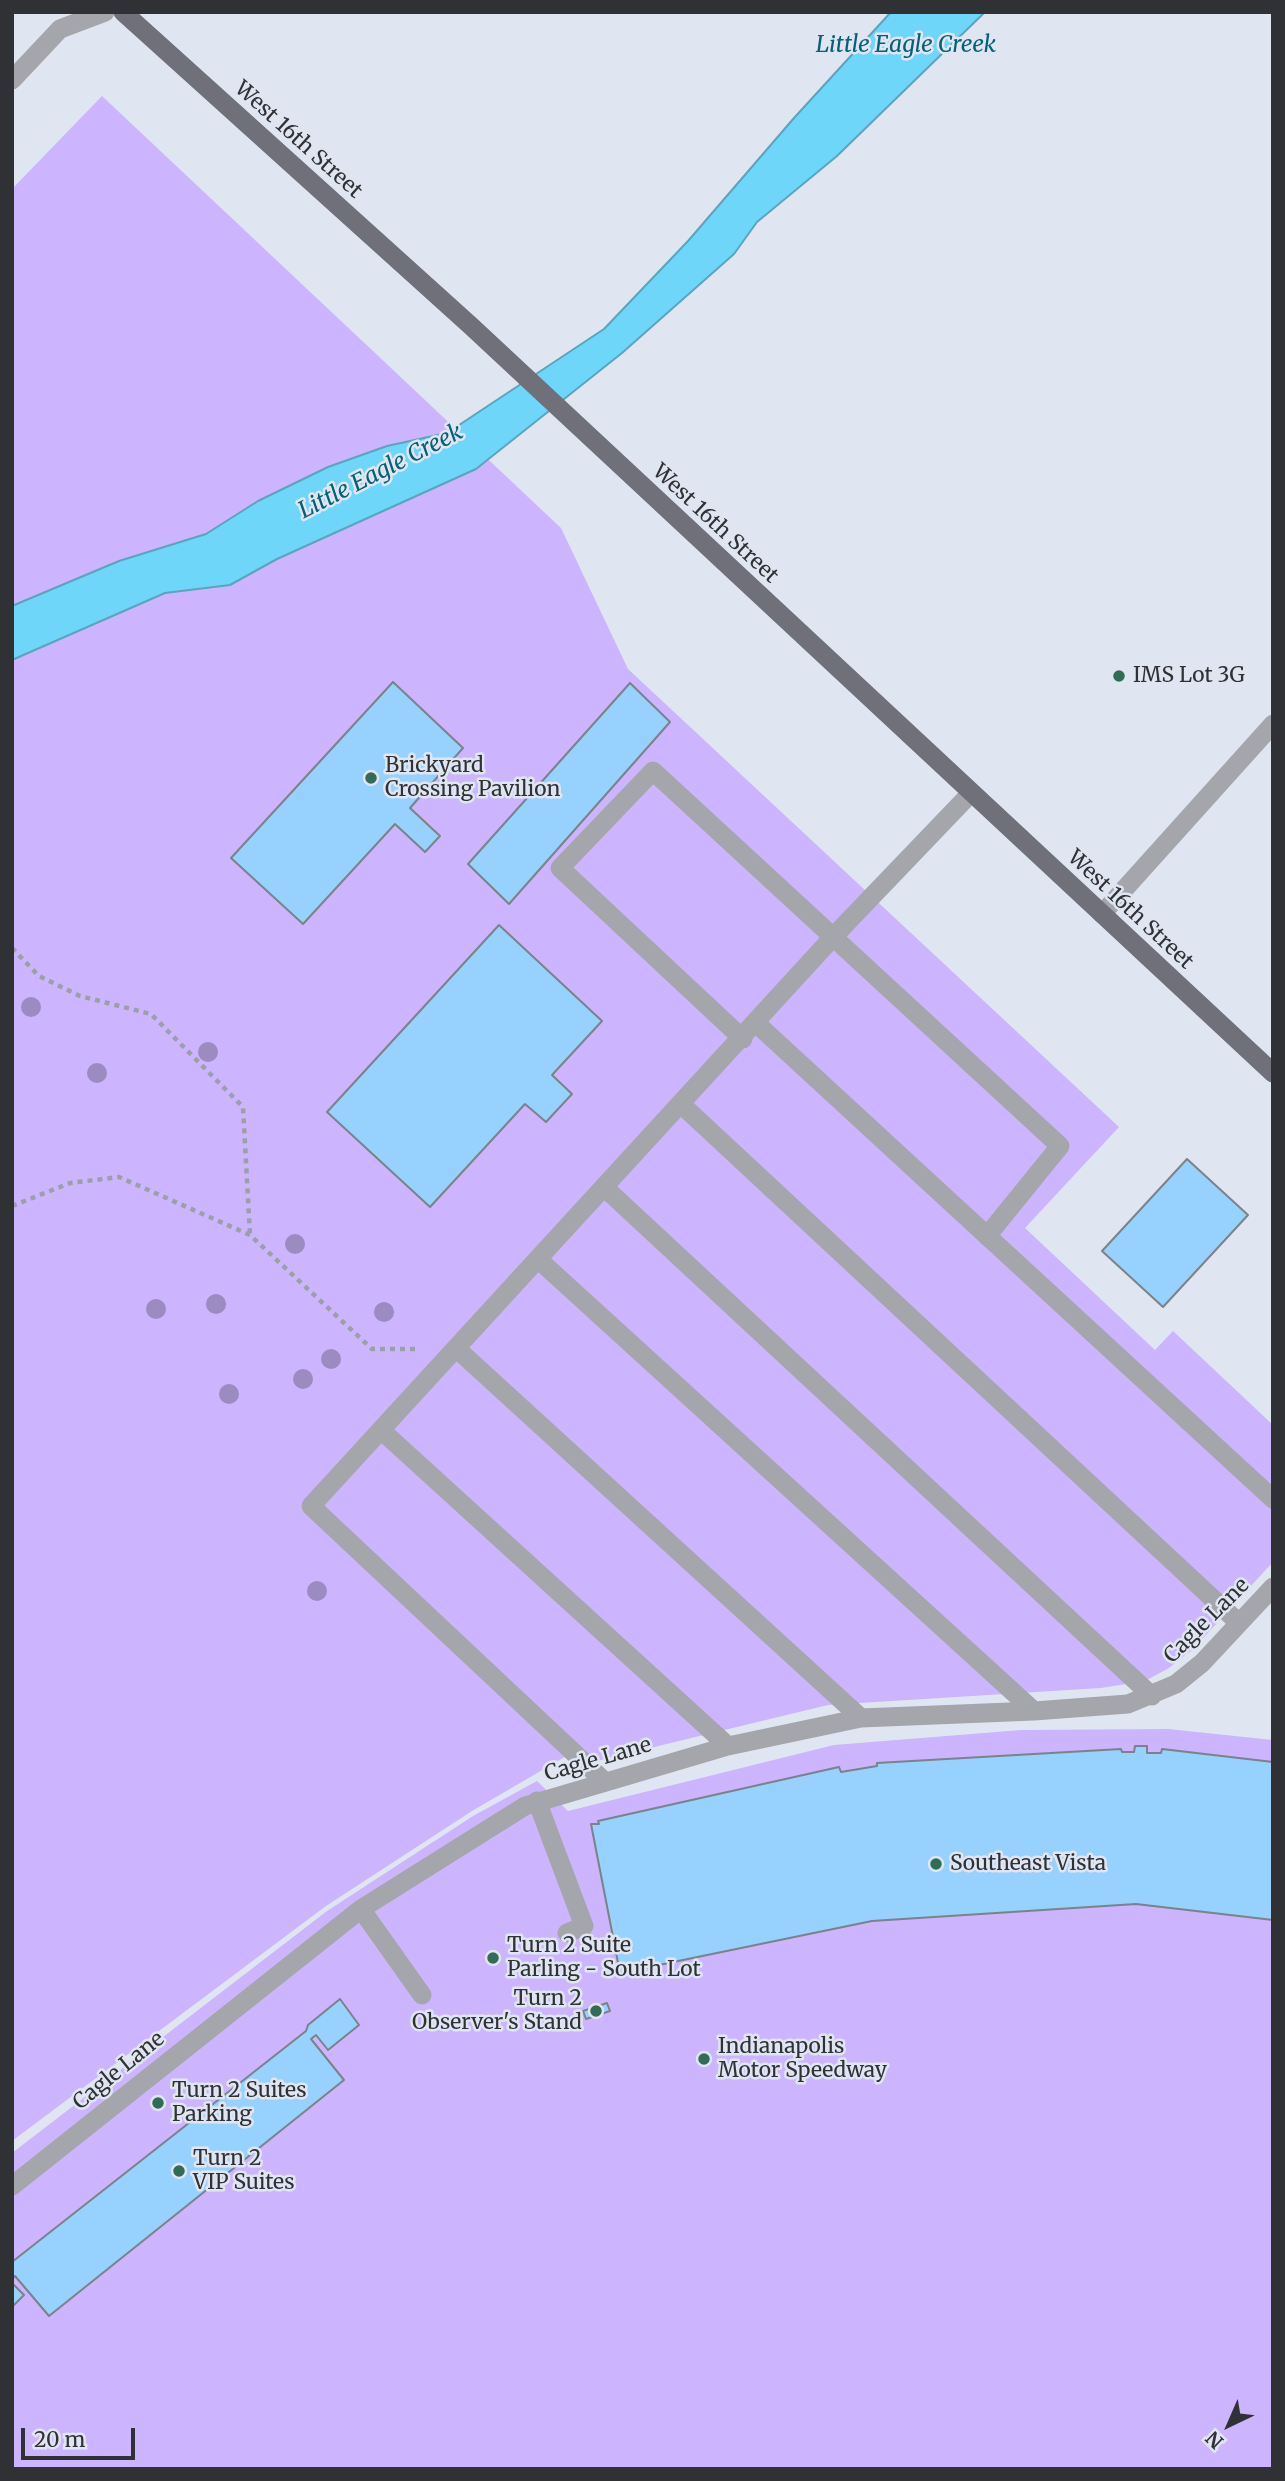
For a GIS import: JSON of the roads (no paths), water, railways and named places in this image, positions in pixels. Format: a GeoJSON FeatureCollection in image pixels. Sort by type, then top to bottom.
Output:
{"type":"FeatureCollection","features":[{"type":"Feature","properties":{"kind":"main road","name":"West 16th Street"},"geometry":{"type":"LineString","coordinates":[[123,12],[471,326],[1273,1073]]}},
{"type":"Feature","properties":{"kind":"lane"},"geometry":{"type":"LineString","coordinates":[[12,80],[60,29],[105,12]]}},
{"type":"Feature","properties":{"kind":"lane"},"geometry":{"type":"LineString","coordinates":[[1102,914],[1273,724]]}},
{"type":"Feature","properties":{"kind":"lane"},"geometry":{"type":"LineString","coordinates":[[743,1039],[560,868],[653,771],[1060,1146],[987,1236]]}},
{"type":"Feature","properties":{"kind":"lane"},"geometry":{"type":"LineString","coordinates":[[604,1781],[311,1506],[757,1024],[834,936],[971,793]]}},
{"type":"Feature","properties":{"kind":"lane"},"geometry":{"type":"LineString","coordinates":[[757,1024],[1273,1499]]}},
{"type":"Feature","properties":{"kind":"lane"},"geometry":{"type":"LineString","coordinates":[[682,1105],[1239,1623]]}},
{"type":"Feature","properties":{"kind":"lane"},"geometry":{"type":"LineString","coordinates":[[605,1188],[1152,1696]]}},
{"type":"Feature","properties":{"kind":"lane"},"geometry":{"type":"LineString","coordinates":[[539,1260],[1034,1711]]}},
{"type":"Feature","properties":{"kind":"lane"},"geometry":{"type":"LineString","coordinates":[[457,1349],[861,1718]]}},
{"type":"Feature","properties":{"kind":"lane"},"geometry":{"type":"LineString","coordinates":[[381,1430],[728,1746]]}},
{"type":"Feature","properties":{"kind":"lane","name":"Cagle Lane"},"geometry":{"type":"LineString","coordinates":[[12,2186],[361,1909],[537,1801],[728,1746],[861,1718],[1106,1707],[1152,1696],[1176,1684],[1239,1623],[1265,1606],[1273,1587]]}},
{"type":"Feature","properties":{"kind":"lane"},"geometry":{"type":"LineString","coordinates":[[537,1801],[584,1926],[567,1933]]}},
{"type":"Feature","properties":{"kind":"lane"},"geometry":{"type":"LineString","coordinates":[[361,1909],[422,1996]]}},
{"type":"Feature","properties":{"kind":"water","name":"Little Eagle Creek"},"geometry":{"type":"Polygon","coordinates":[[[891,12],[985,12],[837,156],[757,222],[734,254],[622,353],[476,469],[277,559],[230,585],[165,593],[12,660],[12,606],[119,561],[206,534],[258,501],[328,467],[387,446],[447,433],[604,329],[688,241],[794,118],[891,12]]]}},
{"type":"Feature","properties":{"kind":"place","name":"IMS Lot 3G"},"geometry":{"type":"Point","coordinates":[1119,676]}},
{"type":"Feature","properties":{"kind":"place","name":"Brickyard Crossing Pavilion"},"geometry":{"type":"Point","coordinates":[371,778]}},
{"type":"Feature","properties":{"kind":"place","name":"Southeast Vista"},"geometry":{"type":"Point","coordinates":[936,1864]}},
{"type":"Feature","properties":{"kind":"place","name":"Turn 2 Suite Parling - South Lot"},"geometry":{"type":"Point","coordinates":[493,1958]}},
{"type":"Feature","properties":{"kind":"place","name":"Turn 2 Observer's Stand"},"geometry":{"type":"Point","coordinates":[596,2011]}},
{"type":"Feature","properties":{"kind":"place","name":"Indianapolis Motor Speedway"},"geometry":{"type":"Point","coordinates":[704,2059]}},
{"type":"Feature","properties":{"kind":"place","name":"Turn 2 Suites Parking"},"geometry":{"type":"Point","coordinates":[158,2103]}},
{"type":"Feature","properties":{"kind":"place","name":"Turn 2 VIP Suites"},"geometry":{"type":"Point","coordinates":[179,2171]}}]}
